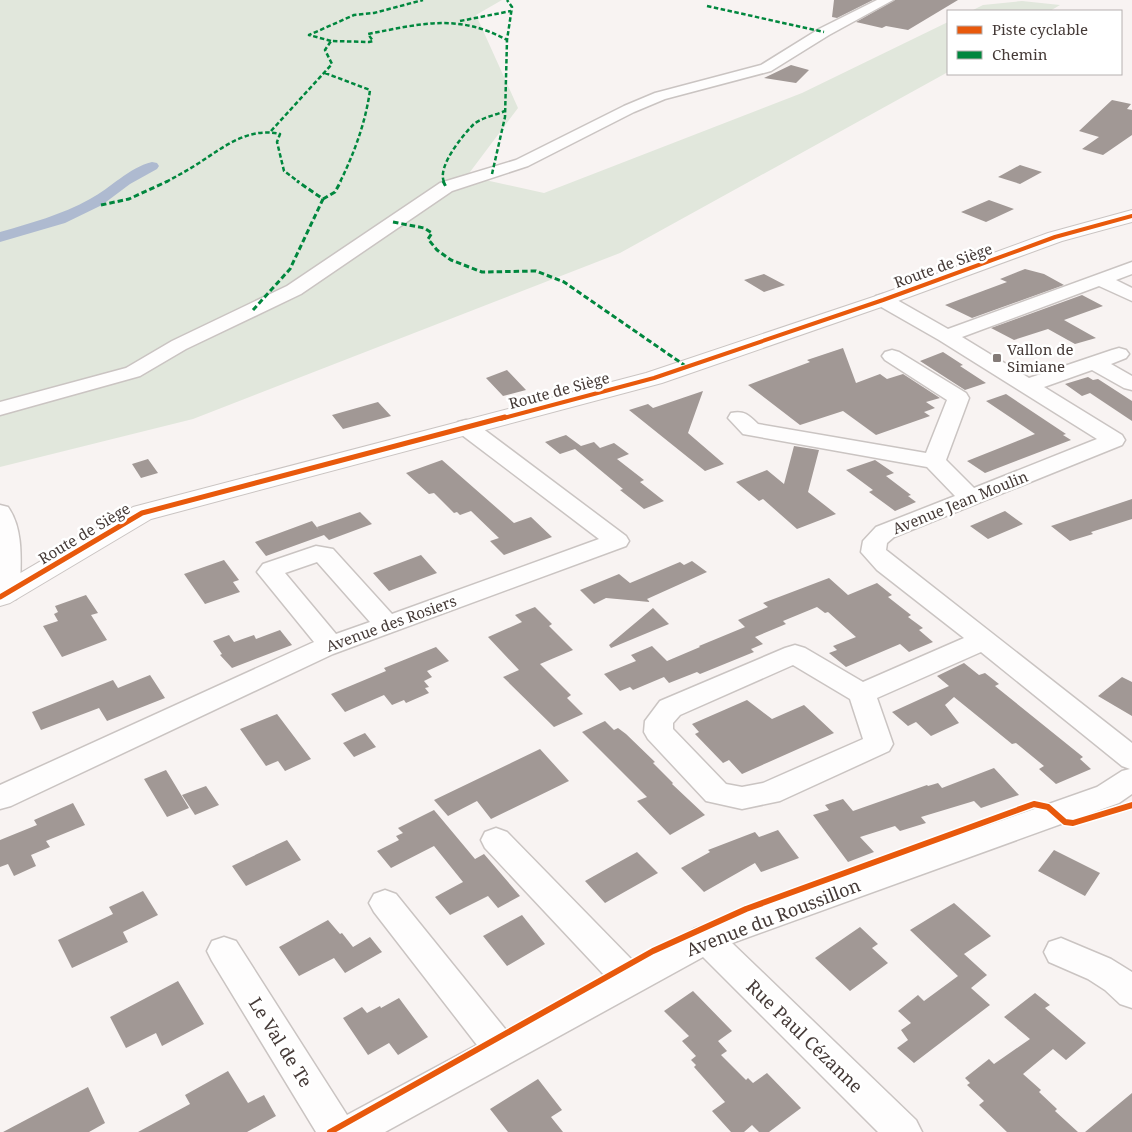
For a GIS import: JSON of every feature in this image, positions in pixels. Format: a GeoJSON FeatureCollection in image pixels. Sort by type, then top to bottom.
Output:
{"type":"FeatureCollection","features":[{"type":"Feature","properties":{"kind":"street"},"geometry":{"type":"LineString","coordinates":[[0,409],[133,372],[179,345],[294,290],[446,187],[522,163],[629,108],[660,96],[766,68],[824,32],[886,0]]}},
{"type":"Feature","properties":{"kind":"street","name":"Route de Siège"},"geometry":{"type":"LineString","coordinates":[[4,595],[142,513],[654,378],[882,300],[1055,237],[1132,216]]}},
{"type":"Feature","properties":{"kind":"street"},"geometry":{"type":"LineString","coordinates":[[946,336],[1132,268]]}},
{"type":"Feature","properties":{"kind":"street"},"geometry":{"type":"LineString","coordinates":[[1100,279],[1132,295]]}},
{"type":"Feature","properties":{"kind":"street","name":"Avenue Jean Moulin"},"geometry":{"type":"LineString","coordinates":[[882,300],[1028,386],[1123,438]]}},
{"type":"Feature","properties":{"kind":"street"},"geometry":{"type":"LineString","coordinates":[[1028,386],[1119,354]]}},
{"type":"Feature","properties":{"kind":"street"},"geometry":{"type":"LineString","coordinates":[[892,356],[958,398],[934,461]]}},
{"type":"Feature","properties":{"kind":"street"},"geometry":{"type":"LineString","coordinates":[[1094,363],[1131,384]]}},
{"type":"Feature","properties":{"kind":"street"},"geometry":{"type":"LineString","coordinates":[[739,418],[751,429],[934,461],[970,498]]}},
{"type":"Feature","properties":{"kind":"street","name":"Avenue des Rosiers"},"geometry":{"type":"LineString","coordinates":[[4,792],[331,645],[617,541],[466,427]]}},
{"type":"Feature","properties":{"kind":"street","name":"Avenue Jean Moulin"},"geometry":{"type":"LineString","coordinates":[[1123,438],[885,532],[875,541],[873,552],[886,565],[984,640],[1132,759]]}},
{"type":"Feature","properties":{"kind":"street"},"geometry":{"type":"LineString","coordinates":[[0,512],[8,543],[4,595]]}},
{"type":"Feature","properties":{"kind":"street"},"geometry":{"type":"LineString","coordinates":[[331,645],[270,572],[275,567],[316,554],[324,554],[387,624]]}},
{"type":"Feature","properties":{"kind":"street"},"geometry":{"type":"LineString","coordinates":[[862,694],[984,640]]}},
{"type":"Feature","properties":{"kind":"street"},"geometry":{"type":"LineString","coordinates":[[795,654],[862,694],[878,744],[769,793],[742,798],[717,793],[658,732],[658,721],[670,708],[795,654]]}},
{"type":"Feature","properties":{"kind":"street","name":"Avenue du Roussillon"},"geometry":{"type":"LineString","coordinates":[[350,1132],[706,939],[1108,795],[1132,779]]}},
{"type":"Feature","properties":{"kind":"street"},"geometry":{"type":"LineString","coordinates":[[496,840],[630,980]]}},
{"type":"Feature","properties":{"kind":"street"},"geometry":{"type":"LineString","coordinates":[[385,903],[501,1050]]}},
{"type":"Feature","properties":{"kind":"street","name":"Rue Paul Cézanne"},"geometry":{"type":"LineString","coordinates":[[706,939],[903,1132]]}},
{"type":"Feature","properties":{"kind":"street","name":"Le Val de Te"},"geometry":{"type":"LineString","coordinates":[[224,952],[337,1132]]}},
{"type":"Feature","properties":{"kind":"street"},"geometry":{"type":"LineString","coordinates":[[1062,952],[1108,973],[1122,983],[1132,994]]}},
{"type":"Feature","properties":{"kind":"shaded area"},"geometry":{"type":"Polygon","coordinates":[[[0,0],[502,0],[476,15],[518,108],[467,176],[544,193],[802,93],[947,22],[947,73],[620,253],[193,419],[0,467],[0,0]]]}},
{"type":"Feature","properties":{"kind":"shaded area"},"geometry":{"type":"Polygon","coordinates":[[[1022,1],[1060,5],[1052,10],[973,10],[983,5],[1022,1]]]}},
{"type":"Feature","properties":{"kind":"building"},"geometry":{"type":"Polygon","coordinates":[[[834,0],[873,0],[837,18],[832,17],[834,0]]]}},
{"type":"Feature","properties":{"kind":"building"},"geometry":{"type":"Polygon","coordinates":[[[895,0],[958,0],[908,30],[886,26],[882,28],[856,22],[895,0]]]}},
{"type":"Feature","properties":{"kind":"building"},"geometry":{"type":"Polygon","coordinates":[[[791,65],[809,70],[796,83],[764,78],[791,65]]]}},
{"type":"Feature","properties":{"kind":"building"},"geometry":{"type":"Polygon","coordinates":[[[1112,100],[1131,104],[1127,109],[1132,110],[1132,135],[1103,155],[1082,149],[1099,137],[1079,131],[1112,100]]]}},
{"type":"Feature","properties":{"kind":"building"},"geometry":{"type":"Polygon","coordinates":[[[1020,165],[1042,172],[1020,184],[998,177],[1020,165]]]}},
{"type":"Feature","properties":{"kind":"building"},"geometry":{"type":"Polygon","coordinates":[[[989,200],[1014,209],[986,222],[961,212],[989,200]]]}},
{"type":"Feature","properties":{"kind":"building"},"geometry":{"type":"Polygon","coordinates":[[[1025,269],[1044,274],[1064,285],[972,318],[945,305],[1007,282],[1000,279],[1025,269]]]}},
{"type":"Feature","properties":{"kind":"building"},"geometry":{"type":"Polygon","coordinates":[[[764,274],[785,285],[764,292],[744,280],[764,274]]]}},
{"type":"Feature","properties":{"kind":"building"},"geometry":{"type":"Polygon","coordinates":[[[1082,295],[1103,306],[1064,320],[1096,338],[1075,344],[1048,329],[1014,340],[991,328],[1082,295]]]}},
{"type":"Feature","properties":{"kind":"building"},"geometry":{"type":"Polygon","coordinates":[[[843,348],[856,383],[880,374],[887,379],[903,374],[940,398],[926,402],[935,408],[924,412],[930,416],[876,435],[843,411],[800,425],[748,385],[810,362],[807,360],[843,348]]]}},
{"type":"Feature","properties":{"kind":"building"},"geometry":{"type":"Polygon","coordinates":[[[943,352],[986,383],[965,390],[920,361],[943,352]]]}},
{"type":"Feature","properties":{"kind":"building"},"geometry":{"type":"Polygon","coordinates":[[[507,370],[526,390],[503,396],[486,378],[507,370]]]}},
{"type":"Feature","properties":{"kind":"building"},"geometry":{"type":"Polygon","coordinates":[[[1088,377],[1093,380],[1098,379],[1132,401],[1132,421],[1090,393],[1082,396],[1065,384],[1088,377]]]}},
{"type":"Feature","properties":{"kind":"building"},"geometry":{"type":"Polygon","coordinates":[[[703,391],[688,433],[724,464],[705,471],[629,410],[648,404],[653,408],[703,391]]]}},
{"type":"Feature","properties":{"kind":"building"},"geometry":{"type":"Polygon","coordinates":[[[1006,394],[1066,434],[1063,435],[1071,440],[985,473],[967,461],[1035,434],[986,401],[1006,394]]]}},
{"type":"Feature","properties":{"kind":"building"},"geometry":{"type":"Polygon","coordinates":[[[378,402],[391,416],[343,429],[332,415],[378,402]]]}},
{"type":"Feature","properties":{"kind":"building"},"geometry":{"type":"Polygon","coordinates":[[[566,435],[581,446],[594,442],[600,448],[614,443],[629,454],[617,459],[644,480],[640,482],[664,501],[644,509],[575,449],[560,454],[545,442],[566,435]]]}},
{"type":"Feature","properties":{"kind":"building"},"geometry":{"type":"Polygon","coordinates":[[[794,446],[819,450],[808,492],[836,514],[797,529],[763,499],[759,501],[736,482],[767,470],[784,484],[794,446]]]}},
{"type":"Feature","properties":{"kind":"building"},"geometry":{"type":"Polygon","coordinates":[[[148,459],[158,473],[141,478],[132,464],[148,459]]]}},
{"type":"Feature","properties":{"kind":"building"},"geometry":{"type":"Polygon","coordinates":[[[442,460],[514,523],[531,517],[552,537],[504,555],[490,541],[499,538],[471,511],[460,515],[457,512],[454,513],[434,493],[429,494],[406,473],[442,460]]]}},
{"type":"Feature","properties":{"kind":"building"},"geometry":{"type":"Polygon","coordinates":[[[875,460],[894,473],[886,476],[911,495],[908,496],[916,502],[895,511],[869,492],[873,490],[846,470],[875,460]]]}},
{"type":"Feature","properties":{"kind":"building"},"geometry":{"type":"Polygon","coordinates":[[[1132,499],[1132,519],[1091,532],[1093,534],[1070,541],[1051,526],[1132,499]]]}},
{"type":"Feature","properties":{"kind":"building"},"geometry":{"type":"Polygon","coordinates":[[[1005,511],[1023,524],[988,539],[970,526],[1005,511]]]}},
{"type":"Feature","properties":{"kind":"building"},"geometry":{"type":"Polygon","coordinates":[[[360,512],[372,524],[329,540],[324,535],[266,556],[255,542],[312,521],[319,530],[317,527],[360,512]]]}},
{"type":"Feature","properties":{"kind":"building"},"geometry":{"type":"Polygon","coordinates":[[[421,555],[437,573],[389,591],[373,573],[421,555]]]}},
{"type":"Feature","properties":{"kind":"building"},"geometry":{"type":"Polygon","coordinates":[[[224,560],[239,580],[233,582],[240,592],[205,604],[184,574],[224,560]]]}},
{"type":"Feature","properties":{"kind":"building"},"geometry":{"type":"Polygon","coordinates":[[[692,561],[707,572],[647,599],[650,602],[606,598],[594,604],[580,590],[619,574],[630,583],[680,562],[684,565],[692,561]]]}},
{"type":"Feature","properties":{"kind":"building"},"geometry":{"type":"Polygon","coordinates":[[[829,578],[848,595],[877,583],[892,595],[888,597],[911,615],[908,617],[923,628],[919,630],[933,642],[909,652],[900,644],[846,667],[829,653],[837,650],[833,646],[856,637],[828,612],[825,613],[817,607],[783,621],[786,624],[755,637],[763,644],[751,649],[754,652],[700,674],[697,672],[669,683],[664,677],[633,690],[630,687],[620,691],[604,674],[636,661],[631,655],[652,646],[667,661],[700,647],[745,627],[738,620],[768,607],[763,603],[829,578]]]}},
{"type":"Feature","properties":{"kind":"building"},"geometry":{"type":"Polygon","coordinates":[[[86,595],[98,613],[91,615],[107,640],[62,657],[43,626],[58,621],[54,614],[58,612],[55,606],[86,595]]]}},
{"type":"Feature","properties":{"kind":"building"},"geometry":{"type":"Polygon","coordinates":[[[535,607],[552,624],[549,626],[573,650],[540,664],[571,695],[567,698],[583,714],[554,727],[503,677],[519,670],[488,637],[522,622],[515,615],[535,607]]]}},
{"type":"Feature","properties":{"kind":"building"},"geometry":{"type":"Polygon","coordinates":[[[653,608],[669,624],[611,648],[609,645],[653,608]]]}},
{"type":"Feature","properties":{"kind":"building"},"geometry":{"type":"Polygon","coordinates":[[[280,630],[292,645],[232,668],[220,655],[222,654],[213,641],[229,635],[234,642],[254,635],[256,639],[280,630]]]}},
{"type":"Feature","properties":{"kind":"building"},"geometry":{"type":"Polygon","coordinates":[[[436,647],[449,661],[427,671],[432,677],[424,681],[429,687],[425,688],[429,693],[406,703],[404,700],[392,705],[384,695],[345,712],[331,694],[386,671],[384,668],[436,647]]]}},
{"type":"Feature","properties":{"kind":"building"},"geometry":{"type":"Polygon","coordinates":[[[964,663],[979,675],[985,673],[999,684],[995,686],[1083,757],[1080,759],[1091,769],[1056,784],[1039,769],[1044,766],[1016,743],[1012,744],[954,697],[945,705],[959,723],[931,736],[916,722],[908,726],[892,712],[949,686],[937,676],[964,663]]]}},
{"type":"Feature","properties":{"kind":"building"},"geometry":{"type":"Polygon","coordinates":[[[150,675],[165,698],[107,721],[99,708],[41,730],[32,712],[113,680],[118,688],[150,675]]]}},
{"type":"Feature","properties":{"kind":"building"},"geometry":{"type":"Polygon","coordinates":[[[1122,677],[1132,682],[1132,716],[1098,696],[1122,677]]]}},
{"type":"Feature","properties":{"kind":"building"},"geometry":{"type":"Polygon","coordinates":[[[747,700],[772,719],[804,705],[834,733],[742,774],[729,760],[723,763],[695,734],[699,732],[692,724],[747,700]]]}},
{"type":"Feature","properties":{"kind":"building"},"geometry":{"type":"Polygon","coordinates":[[[277,714],[311,759],[285,771],[278,761],[266,766],[240,729],[277,714]]]}},
{"type":"Feature","properties":{"kind":"building"},"geometry":{"type":"Polygon","coordinates":[[[605,721],[614,730],[618,728],[626,734],[655,762],[653,763],[672,784],[705,815],[670,835],[637,801],[647,797],[582,732],[605,721]]]}},
{"type":"Feature","properties":{"kind":"building"},"geometry":{"type":"Polygon","coordinates":[[[365,733],[376,747],[354,757],[343,743],[365,733]]]}},
{"type":"Feature","properties":{"kind":"building"},"geometry":{"type":"Polygon","coordinates":[[[540,749],[569,781],[491,819],[477,801],[448,816],[434,800],[540,749]]]}},
{"type":"Feature","properties":{"kind":"building"},"geometry":{"type":"Polygon","coordinates":[[[994,768],[1019,795],[981,808],[974,801],[921,817],[926,823],[900,831],[895,826],[860,837],[874,852],[848,862],[813,815],[829,810],[825,805],[843,799],[853,811],[927,785],[938,783],[942,788],[994,768]]]}},
{"type":"Feature","properties":{"kind":"building"},"geometry":{"type":"Polygon","coordinates":[[[166,770],[189,808],[167,817],[144,779],[166,770]]]}},
{"type":"Feature","properties":{"kind":"building"},"geometry":{"type":"Polygon","coordinates":[[[206,786],[219,805],[195,815],[182,795],[206,786]]]}},
{"type":"Feature","properties":{"kind":"building"},"geometry":{"type":"Polygon","coordinates":[[[73,803],[85,825],[46,841],[50,847],[31,855],[36,866],[14,876],[8,864],[0,867],[0,840],[37,825],[34,820],[73,803]]]}},
{"type":"Feature","properties":{"kind":"building"},"geometry":{"type":"Polygon","coordinates":[[[434,810],[475,859],[484,854],[520,896],[498,908],[488,896],[450,915],[435,897],[463,882],[434,846],[391,868],[377,851],[399,840],[396,836],[403,833],[398,828],[434,810]]]}},
{"type":"Feature","properties":{"kind":"building"},"geometry":{"type":"Polygon","coordinates":[[[778,830],[799,858],[761,872],[755,863],[704,892],[681,868],[710,852],[708,850],[755,832],[759,837],[778,830]]]}},
{"type":"Feature","properties":{"kind":"building"},"geometry":{"type":"Polygon","coordinates":[[[287,840],[301,860],[246,886],[232,866],[287,840]]]}},
{"type":"Feature","properties":{"kind":"building"},"geometry":{"type":"Polygon","coordinates":[[[1054,850],[1100,873],[1085,896],[1038,871],[1054,850]]]}},
{"type":"Feature","properties":{"kind":"building"},"geometry":{"type":"Polygon","coordinates":[[[637,852],[658,873],[605,903],[585,881],[637,852]]]}},
{"type":"Feature","properties":{"kind":"building"},"geometry":{"type":"Polygon","coordinates":[[[143,891],[158,915],[123,932],[128,942],[72,968],[58,940],[113,914],[109,907],[143,891]]]}},
{"type":"Feature","properties":{"kind":"building"},"geometry":{"type":"Polygon","coordinates":[[[954,903],[991,936],[964,954],[987,975],[971,988],[990,1005],[914,1063],[897,1048],[908,1040],[901,1030],[911,1023],[898,1011],[918,995],[924,1001],[958,976],[910,930],[954,903]]]}},
{"type":"Feature","properties":{"kind":"building"},"geometry":{"type":"Polygon","coordinates":[[[522,915],[545,944],[507,966],[483,936],[522,915]]]}},
{"type":"Feature","properties":{"kind":"building"},"geometry":{"type":"Polygon","coordinates":[[[328,920],[353,947],[370,937],[382,952],[345,973],[334,958],[299,976],[279,947],[328,920]]]}},
{"type":"Feature","properties":{"kind":"building"},"geometry":{"type":"Polygon","coordinates":[[[860,927],[878,944],[872,948],[888,963],[850,991],[815,958],[860,927]]]}},
{"type":"Feature","properties":{"kind":"building"},"geometry":{"type":"Polygon","coordinates":[[[178,981],[204,1024],[162,1046],[156,1033],[126,1048],[110,1017],[178,981]]]}},
{"type":"Feature","properties":{"kind":"building"},"geometry":{"type":"Polygon","coordinates":[[[693,991],[732,1031],[718,1041],[727,1051],[721,1055],[746,1080],[748,1078],[753,1083],[767,1073],[801,1108],[769,1132],[759,1132],[752,1125],[744,1132],[731,1132],[712,1111],[725,1102],[694,1067],[696,1065],[691,1060],[696,1056],[682,1041],[689,1036],[664,1011],[693,991]]]}},
{"type":"Feature","properties":{"kind":"building"},"geometry":{"type":"Polygon","coordinates":[[[1035,993],[1050,1005],[1045,1008],[1086,1043],[1066,1060],[1053,1049],[1023,1074],[1041,1090],[1039,1092],[1057,1109],[1055,1111],[1078,1132],[1007,1132],[979,1105],[984,1101],[967,1085],[970,1083],[965,1078],[989,1059],[994,1064],[1030,1039],[1004,1017],[1035,993]]]}},
{"type":"Feature","properties":{"kind":"building"},"geometry":{"type":"Polygon","coordinates":[[[399,998],[428,1037],[398,1055],[389,1043],[368,1055],[343,1018],[362,1007],[367,1013],[399,998]]]}},
{"type":"Feature","properties":{"kind":"building"},"geometry":{"type":"Polygon","coordinates":[[[228,1071],[248,1103],[264,1095],[276,1116],[247,1132],[138,1132],[190,1104],[185,1095],[228,1071]]]}},
{"type":"Feature","properties":{"kind":"building"},"geometry":{"type":"Polygon","coordinates":[[[538,1079],[562,1110],[551,1117],[563,1132],[508,1132],[490,1109],[538,1079]]]}},
{"type":"Feature","properties":{"kind":"building"},"geometry":{"type":"Polygon","coordinates":[[[88,1087],[105,1123],[89,1132],[3,1132],[88,1087]]]}},
{"type":"Feature","properties":{"kind":"building"},"geometry":{"type":"Polygon","coordinates":[[[1132,1093],[1132,1132],[1085,1132],[1132,1093]]]}},
{"type":"Feature","properties":{"kind":"waterway"},"geometry":{"type":"LineString","coordinates":[[0,237],[59,220],[97,202],[125,181],[152,166]]}},
{"type":"Feature","properties":{"kind":"marked path"},"geometry":{"type":"LineString","coordinates":[[331,41],[309,35],[354,15],[374,13],[423,0]]}},
{"type":"Feature","properties":{"kind":"marked path"},"geometry":{"type":"LineString","coordinates":[[492,174],[505,117],[507,40],[512,7],[507,0]]}},
{"type":"Feature","properties":{"kind":"marked path"},"geometry":{"type":"LineString","coordinates":[[707,6],[824,32]]}},
{"type":"Feature","properties":{"kind":"marked path"},"geometry":{"type":"LineString","coordinates":[[460,21],[511,11]]}},
{"type":"Feature","properties":{"kind":"marked path"},"geometry":{"type":"LineString","coordinates":[[271,131],[332,64],[325,50],[331,41],[369,42],[373,41],[368,34],[434,23],[460,23],[477,26],[507,40]]}},
{"type":"Feature","properties":{"kind":"marked path"},"geometry":{"type":"LineString","coordinates":[[323,199],[335,192],[354,154],[358,135],[368,107],[370,90],[325,73]]}},
{"type":"Feature","properties":{"kind":"marked path"},"geometry":{"type":"LineString","coordinates":[[446,187],[442,178],[443,168],[447,159],[474,124],[505,111]]}},
{"type":"Feature","properties":{"kind":"marked path"},"geometry":{"type":"LineString","coordinates":[[101,205],[124,200],[145,192],[186,171],[227,144],[248,134],[269,131],[280,134],[277,142],[284,171],[323,199],[290,269],[253,310]]}},
{"type":"Feature","properties":{"kind":"marked path"},"geometry":{"type":"LineString","coordinates":[[393,222],[424,228],[432,233],[428,239],[437,250],[451,260],[482,272],[536,271],[564,282],[687,367]]}},
{"type":"Feature","properties":{"kind":"cycle path"},"geometry":{"type":"LineString","coordinates":[[0,597],[142,513],[654,378],[883,300],[1055,237],[1132,216]]}},
{"type":"Feature","properties":{"kind":"cycle path"},"geometry":{"type":"LineString","coordinates":[[330,1132],[653,951],[746,909],[1034,804],[1048,807],[1065,822],[1073,823],[1132,805]]}},
{"type":"Feature","properties":{"kind":"place","name":"Vallon de Simiane"},"geometry":{"type":"Point","coordinates":[997,358]}}]}
